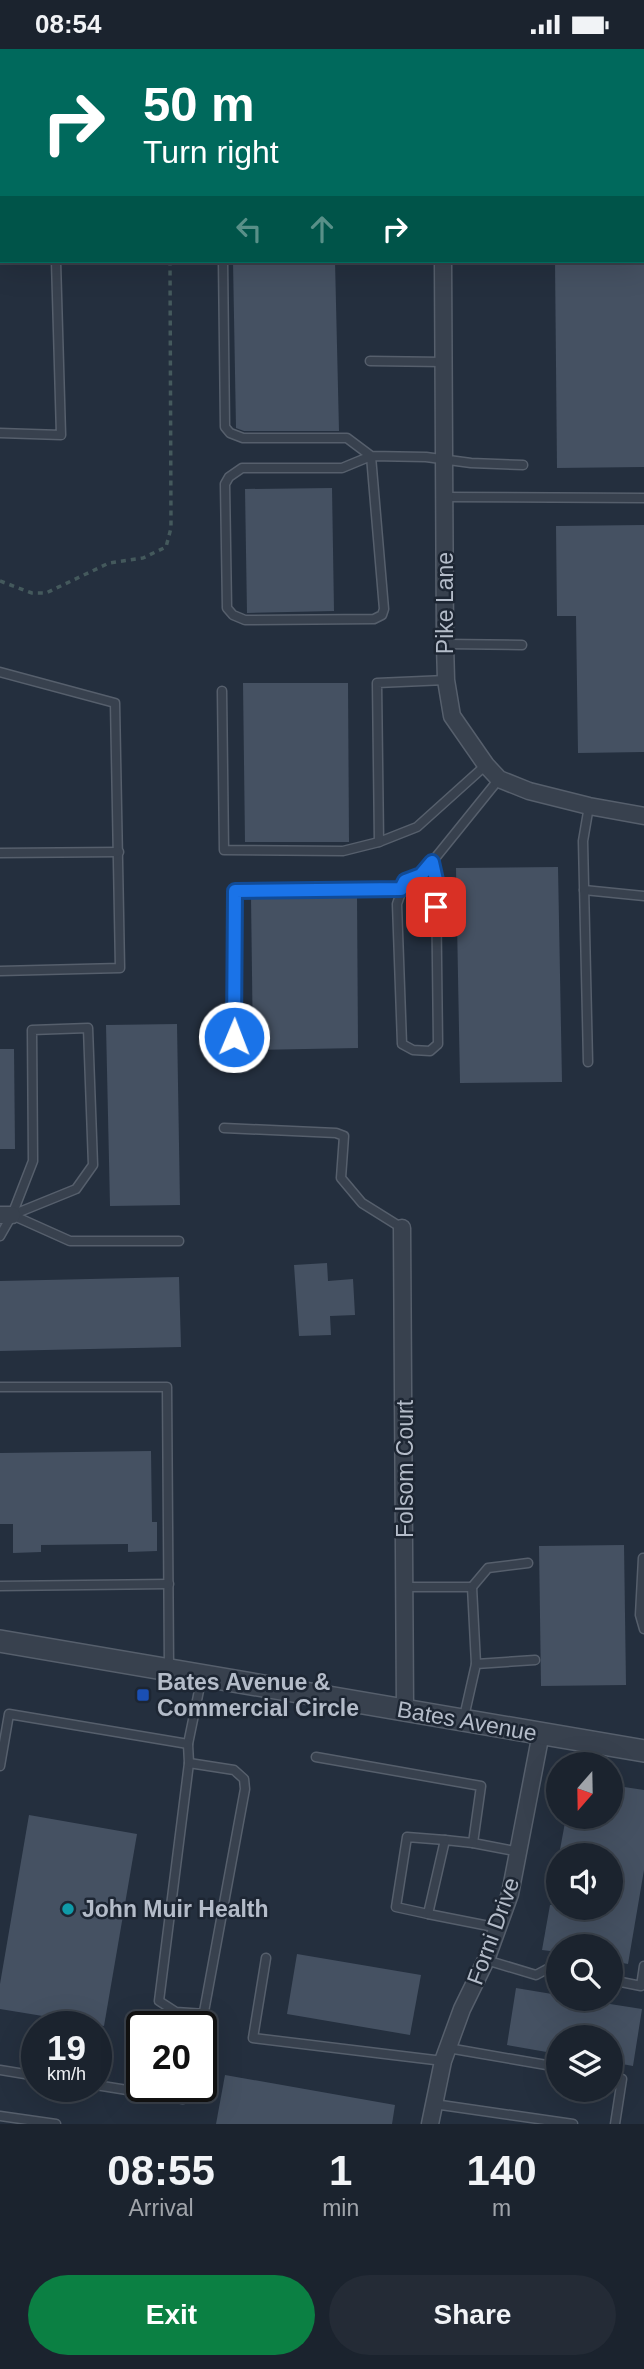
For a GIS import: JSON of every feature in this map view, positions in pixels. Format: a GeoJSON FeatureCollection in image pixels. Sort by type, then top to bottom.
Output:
{"type":"FeatureCollection","features":[{"type":"Feature","properties":{"kind":"street","name":"Pike Lane"},"geometry":{"type":"LineString","coordinates":[[443,263],[445,644],[446,680],[452,716],[485,765],[499,779],[589,806],[644,815]]}},
{"type":"Feature","properties":{"kind":"street","name":"Folsom Court"},"geometry":{"type":"LineString","coordinates":[[402,1228],[405,1710]]}},
{"type":"Feature","properties":{"kind":"street","name":"Bates Avenue"},"geometry":{"type":"LineString","coordinates":[[0,1641],[644,1751]]}},
{"type":"Feature","properties":{"kind":"street","name":"Forni Drive"},"geometry":{"type":"LineString","coordinates":[[430,2124],[446,2055],[499,1928],[510,1894],[541,1734]]}},
{"type":"Feature","properties":{"kind":"lane"},"geometry":{"type":"LineString","coordinates":[[0,433],[61,435],[56,263]]}},
{"type":"Feature","properties":{"kind":"lane"},"geometry":{"type":"LineString","coordinates":[[223,263],[225,428],[243,438],[347,438],[371,456],[384,609],[382,615],[374,619],[245,620],[233,615],[227,608],[225,484],[229,477],[242,468],[342,468],[371,456],[445,458],[471,463],[523,465]]}},
{"type":"Feature","properties":{"kind":"lane"},"geometry":{"type":"LineString","coordinates":[[370,361],[444,362]]}},
{"type":"Feature","properties":{"kind":"lane"},"geometry":{"type":"LineString","coordinates":[[445,497],[644,498]]}},
{"type":"Feature","properties":{"kind":"lane"},"geometry":{"type":"LineString","coordinates":[[445,644],[522,645]]}},
{"type":"Feature","properties":{"kind":"lane"},"geometry":{"type":"LineString","coordinates":[[0,672],[115,703],[120,968],[0,971]]}},
{"type":"Feature","properties":{"kind":"lane"},"geometry":{"type":"LineString","coordinates":[[379,842],[377,683],[446,680]]}},
{"type":"Feature","properties":{"kind":"lane"},"geometry":{"type":"LineString","coordinates":[[222,691],[224,850],[343,851],[379,842],[417,827],[485,765]]}},
{"type":"Feature","properties":{"kind":"lane"},"geometry":{"type":"LineString","coordinates":[[432,862],[436,880],[438,1044],[430,1051],[413,1050],[402,1044],[397,904],[405,881],[421,875],[499,779]]}},
{"type":"Feature","properties":{"kind":"lane"},"geometry":{"type":"LineString","coordinates":[[588,1062],[583,841],[589,806]]}},
{"type":"Feature","properties":{"kind":"lane"},"geometry":{"type":"LineString","coordinates":[[0,853],[118,852]]}},
{"type":"Feature","properties":{"kind":"lane"},"geometry":{"type":"LineString","coordinates":[[234,1037],[235,891],[401,889]]}},
{"type":"Feature","properties":{"kind":"lane"},"geometry":{"type":"LineString","coordinates":[[584,890],[644,895]]}},
{"type":"Feature","properties":{"kind":"lane"},"geometry":{"type":"LineString","coordinates":[[0,1236],[6,1215],[33,1161],[32,1030],[88,1028],[93,1165],[75,1189],[6,1215]]}},
{"type":"Feature","properties":{"kind":"lane"},"geometry":{"type":"LineString","coordinates":[[224,1128],[336,1133],[344,1136],[341,1178],[362,1203],[402,1228]]}},
{"type":"Feature","properties":{"kind":"lane"},"geometry":{"type":"LineString","coordinates":[[6,1215],[70,1241],[179,1241]]}},
{"type":"Feature","properties":{"kind":"lane"},"geometry":{"type":"LineString","coordinates":[[0,1387],[167,1387],[169,1670]]}},
{"type":"Feature","properties":{"kind":"lane"},"geometry":{"type":"LineString","coordinates":[[643,1558],[640,1615],[644,1629]]}},
{"type":"Feature","properties":{"kind":"lane"},"geometry":{"type":"LineString","coordinates":[[464,1720],[476,1664],[472,1587],[488,1568],[528,1563]]}},
{"type":"Feature","properties":{"kind":"lane"},"geometry":{"type":"LineString","coordinates":[[0,1586],[169,1584]]}},
{"type":"Feature","properties":{"kind":"lane"},"geometry":{"type":"LineString","coordinates":[[406,1587],[472,1587]]}},
{"type":"Feature","properties":{"kind":"lane"},"geometry":{"type":"LineString","coordinates":[[476,1664],[535,1661]]}},
{"type":"Feature","properties":{"kind":"lane"},"geometry":{"type":"LineString","coordinates":[[173,2011],[159,2001],[189,1763],[188,1744],[202,1676]]}},
{"type":"Feature","properties":{"kind":"lane"},"geometry":{"type":"LineString","coordinates":[[0,1766],[9,1714],[188,1744]]}},
{"type":"Feature","properties":{"kind":"lane"},"geometry":{"type":"LineString","coordinates":[[316,1757],[481,1786],[473,1843]]}},
{"type":"Feature","properties":{"kind":"lane"},"geometry":{"type":"LineString","coordinates":[[189,1763],[234,1770],[244,1779],[245,1789],[206,2011]]}},
{"type":"Feature","properties":{"kind":"lane"},"geometry":{"type":"LineString","coordinates":[[499,1928],[396,1907],[407,1837],[473,1843],[520,1852]]}},
{"type":"Feature","properties":{"kind":"lane"},"geometry":{"type":"LineString","coordinates":[[428,1913],[445,1840]]}},
{"type":"Feature","properties":{"kind":"lane"},"geometry":{"type":"LineString","coordinates":[[266,1958],[253,2038],[546,2066]]}},
{"type":"Feature","properties":{"kind":"lane"},"geometry":{"type":"LineString","coordinates":[[486,1960],[536,1975],[546,1970]]}},
{"type":"Feature","properties":{"kind":"lane"},"geometry":{"type":"LineString","coordinates":[[623,1982],[640,1986],[644,1966]]}},
{"type":"Feature","properties":{"kind":"lane"},"geometry":{"type":"LineString","coordinates":[[0,2070],[21,2073]]}},
{"type":"Feature","properties":{"kind":"lane"},"geometry":{"type":"LineString","coordinates":[[615,2124],[618,2102]]}},
{"type":"Feature","properties":{"kind":"lane"},"geometry":{"type":"LineString","coordinates":[[433,2103],[573,2124]]}},
{"type":"Feature","properties":{"kind":"lane"},"geometry":{"type":"LineString","coordinates":[[0,2116],[56,2124]]}},
{"type":"Feature","properties":{"kind":"path"},"geometry":{"type":"LineString","coordinates":[[0,581],[32,593],[46,593],[109,563],[143,558],[166,547],[171,528],[170,263]]}},
{"type":"Feature","properties":{"kind":"building"},"geometry":{"type":"Polygon","coordinates":[[[233,263],[335,263],[339,431],[244,431],[236,428],[233,263]]]}},
{"type":"Feature","properties":{"kind":"building"},"geometry":{"type":"Polygon","coordinates":[[[555,263],[644,263],[644,467],[557,468],[555,263]]]}},
{"type":"Feature","properties":{"kind":"building"},"geometry":{"type":"Polygon","coordinates":[[[332,488],[334,611],[247,613],[245,489],[332,488]]]}},
{"type":"Feature","properties":{"kind":"building"},"geometry":{"type":"Polygon","coordinates":[[[644,525],[644,752],[578,753],[576,616],[557,616],[556,526],[644,525]]]}},
{"type":"Feature","properties":{"kind":"building"},"geometry":{"type":"Polygon","coordinates":[[[243,683],[348,683],[349,842],[245,842],[243,683]]]}},
{"type":"Feature","properties":{"kind":"building"},"geometry":{"type":"Polygon","coordinates":[[[558,867],[562,1082],[460,1083],[456,868],[558,867]]]}},
{"type":"Feature","properties":{"kind":"building"},"geometry":{"type":"Polygon","coordinates":[[[357,896],[358,1048],[253,1050],[251,897],[357,896]]]}},
{"type":"Feature","properties":{"kind":"building"},"geometry":{"type":"Polygon","coordinates":[[[177,1024],[180,1205],[110,1206],[106,1025],[177,1024]]]}},
{"type":"Feature","properties":{"kind":"building"},"geometry":{"type":"Polygon","coordinates":[[[0,1049],[14,1049],[15,1149],[0,1149],[0,1049]]]}},
{"type":"Feature","properties":{"kind":"building"},"geometry":{"type":"Polygon","coordinates":[[[327,1263],[328,1281],[353,1279],[355,1315],[330,1316],[331,1335],[299,1336],[294,1265],[327,1263]]]}},
{"type":"Feature","properties":{"kind":"building"},"geometry":{"type":"Polygon","coordinates":[[[179,1277],[181,1347],[0,1351],[0,1281],[179,1277]]]}},
{"type":"Feature","properties":{"kind":"building"},"geometry":{"type":"Polygon","coordinates":[[[151,1451],[152,1522],[157,1522],[157,1551],[128,1552],[128,1544],[41,1545],[41,1552],[13,1553],[13,1524],[0,1524],[0,1453],[151,1451]]]}},
{"type":"Feature","properties":{"kind":"building"},"geometry":{"type":"Polygon","coordinates":[[[624,1545],[626,1685],[541,1686],[539,1546],[624,1545]]]}},
{"type":"Feature","properties":{"kind":"building"},"geometry":{"type":"Polygon","coordinates":[[[623,1787],[644,1790],[644,1870],[628,1964],[623,1963],[623,1934],[546,1934],[546,1950],[542,1950],[547,1920],[623,1920],[623,1843],[561,1843],[564,1829],[623,1829],[623,1787]]]}},
{"type":"Feature","properties":{"kind":"building","name":"John Muir Health"},"geometry":{"type":"Polygon","coordinates":[[[29,1815],[137,1834],[107,2011],[21,2012],[0,2009],[0,1984],[29,1815]]]}},
{"type":"Feature","properties":{"kind":"building"},"geometry":{"type":"Polygon","coordinates":[[[297,1954],[421,1975],[410,2035],[287,2014],[297,1954]]]}},
{"type":"Feature","properties":{"kind":"building"},"geometry":{"type":"Polygon","coordinates":[[[516,1988],[546,1993],[546,2011],[623,2011],[623,2006],[642,2009],[633,2066],[623,2064],[623,2025],[546,2025],[546,2052],[507,2045],[516,1988]]]}},
{"type":"Feature","properties":{"kind":"building"},"geometry":{"type":"Polygon","coordinates":[[[225,2075],[395,2105],[392,2124],[216,2124],[225,2075]]]}},
{"type":"Feature","properties":{"kind":"place","name":"Bates Avenue & Commercial Circle"},"geometry":{"type":"Point","coordinates":[143,1695]}},
{"type":"Feature","properties":{"kind":"place","name":"John Muir Health"},"geometry":{"type":"Point","coordinates":[68,1909]}},
{"type":"Feature","properties":{"kind":"route"},"geometry":{"type":"LineString","coordinates":[[234,1037],[235,891],[401,889],[405,881],[421,875],[432,862],[436,880],[436,907]]}}]}
